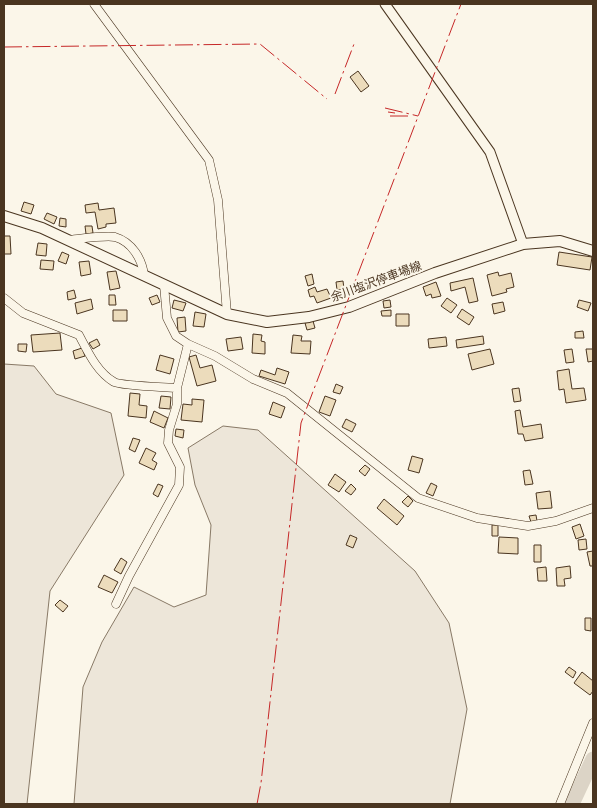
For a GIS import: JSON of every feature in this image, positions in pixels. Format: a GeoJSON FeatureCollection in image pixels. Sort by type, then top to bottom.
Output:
{"type":"FeatureCollection","features":[{"type":"Feature","properties":{"kind":"main road","name":"余川塩沢停車場線"},"geometry":{"type":"LineString","coordinates":[[4,216],[42,228],[227,314],[266,322],[309,317],[349,307],[435,273],[523,244],[560,241],[593,251]]}},
{"type":"Feature","properties":{"kind":"street"},"geometry":{"type":"LineString","coordinates":[[94,4],[209,160],[218,200],[227,314]]}},
{"type":"Feature","properties":{"kind":"street"},"geometry":{"type":"LineString","coordinates":[[385,4],[490,152],[523,244]]}},
{"type":"Feature","properties":{"kind":"street"},"geometry":{"type":"LineString","coordinates":[[68,240],[114,237],[130,245],[143,264],[144,275]]}},
{"type":"Feature","properties":{"kind":"street"},"geometry":{"type":"LineString","coordinates":[[164,285],[167,318],[176,336],[188,344],[215,356],[253,379],[287,392],[418,498],[477,518],[528,526],[556,521],[593,508]]}},
{"type":"Feature","properties":{"kind":"street"},"geometry":{"type":"LineString","coordinates":[[4,298],[23,313],[79,335],[101,372],[116,383],[177,388]]}},
{"type":"Feature","properties":{"kind":"street"},"geometry":{"type":"LineString","coordinates":[[116,604],[129,576],[179,485],[180,467],[168,443],[178,404],[177,388],[188,344]]}},
{"type":"Feature","properties":{"kind":"street"},"geometry":{"type":"LineString","coordinates":[[560,804],[591,734],[593,723]]}},
{"type":"Feature","properties":{"kind":"shaded area"},"geometry":{"type":"Polygon","coordinates":[[[4,364],[34,366],[56,394],[111,413],[124,475],[50,591],[27,804],[4,804],[4,364]]]}},
{"type":"Feature","properties":{"kind":"shaded area"},"geometry":{"type":"Polygon","coordinates":[[[223,426],[258,430],[415,571],[449,623],[467,709],[450,804],[74,804],[83,687],[102,642],[134,587],[174,607],[206,595],[211,525],[195,485],[188,448],[223,426]]]}},
{"type":"Feature","properties":{"kind":"building"},"geometry":{"type":"Polygon","coordinates":[[[358,71],[369,86],[361,92],[350,77],[358,71]]]}},
{"type":"Feature","properties":{"kind":"building"},"geometry":{"type":"Polygon","coordinates":[[[24,202],[34,205],[31,214],[21,211],[24,202]]]}},
{"type":"Feature","properties":{"kind":"building"},"geometry":{"type":"Polygon","coordinates":[[[98,203],[99,210],[114,208],[116,223],[106,224],[106,227],[98,229],[95,212],[86,213],[85,205],[98,203]]]}},
{"type":"Feature","properties":{"kind":"building"},"geometry":{"type":"Polygon","coordinates":[[[47,213],[57,217],[54,224],[44,219],[47,213]]]}},
{"type":"Feature","properties":{"kind":"building"},"geometry":{"type":"Polygon","coordinates":[[[60,218],[66,219],[66,227],[59,226],[60,218]]]}},
{"type":"Feature","properties":{"kind":"building"},"geometry":{"type":"Polygon","coordinates":[[[85,226],[92,226],[93,233],[86,234],[85,226]]]}},
{"type":"Feature","properties":{"kind":"building"},"geometry":{"type":"Polygon","coordinates":[[[4,236],[10,236],[11,254],[4,254],[4,236]]]}},
{"type":"Feature","properties":{"kind":"building"},"geometry":{"type":"Polygon","coordinates":[[[38,243],[47,244],[46,256],[36,255],[38,243]]]}},
{"type":"Feature","properties":{"kind":"building"},"geometry":{"type":"Polygon","coordinates":[[[62,252],[69,255],[66,264],[58,261],[62,252]]]}},
{"type":"Feature","properties":{"kind":"building"},"geometry":{"type":"Polygon","coordinates":[[[559,252],[592,257],[590,270],[557,265],[559,252]]]}},
{"type":"Feature","properties":{"kind":"building"},"geometry":{"type":"Polygon","coordinates":[[[41,260],[54,261],[53,270],[40,269],[41,260]]]}},
{"type":"Feature","properties":{"kind":"building"},"geometry":{"type":"Polygon","coordinates":[[[89,261],[91,274],[81,276],[79,262],[89,261]]]}},
{"type":"Feature","properties":{"kind":"building"},"geometry":{"type":"Polygon","coordinates":[[[116,271],[120,288],[110,290],[107,272],[116,271]]]}},
{"type":"Feature","properties":{"kind":"building"},"geometry":{"type":"Polygon","coordinates":[[[498,272],[499,276],[511,273],[514,287],[506,289],[507,292],[492,296],[487,275],[498,272]]]}},
{"type":"Feature","properties":{"kind":"building"},"geometry":{"type":"Polygon","coordinates":[[[312,274],[314,284],[308,286],[305,276],[312,274]]]}},
{"type":"Feature","properties":{"kind":"building"},"geometry":{"type":"Polygon","coordinates":[[[473,278],[478,301],[469,303],[465,287],[451,291],[450,283],[473,278]]]}},
{"type":"Feature","properties":{"kind":"building"},"geometry":{"type":"Polygon","coordinates":[[[343,281],[344,289],[337,290],[336,282],[343,281]]]}},
{"type":"Feature","properties":{"kind":"building"},"geometry":{"type":"Polygon","coordinates":[[[436,282],[441,296],[432,298],[431,294],[426,296],[423,287],[436,282]]]}},
{"type":"Feature","properties":{"kind":"building"},"geometry":{"type":"Polygon","coordinates":[[[315,287],[317,292],[327,289],[331,298],[317,303],[314,296],[310,297],[308,290],[315,287]]]}},
{"type":"Feature","properties":{"kind":"building"},"geometry":{"type":"Polygon","coordinates":[[[74,290],[76,298],[68,300],[67,292],[74,290]]]}},
{"type":"Feature","properties":{"kind":"building"},"geometry":{"type":"Polygon","coordinates":[[[109,295],[115,295],[116,305],[109,305],[109,295]]]}},
{"type":"Feature","properties":{"kind":"building"},"geometry":{"type":"Polygon","coordinates":[[[157,295],[160,302],[152,305],[149,298],[157,295]]]}},
{"type":"Feature","properties":{"kind":"building"},"geometry":{"type":"Polygon","coordinates":[[[447,298],[457,305],[451,313],[441,306],[447,298]]]}},
{"type":"Feature","properties":{"kind":"building"},"geometry":{"type":"Polygon","coordinates":[[[91,299],[93,309],[77,314],[75,303],[91,299]]]}},
{"type":"Feature","properties":{"kind":"building"},"geometry":{"type":"Polygon","coordinates":[[[174,300],[186,303],[183,311],[172,308],[174,300]]]}},
{"type":"Feature","properties":{"kind":"building"},"geometry":{"type":"Polygon","coordinates":[[[390,300],[391,307],[384,308],[383,301],[390,300]]]}},
{"type":"Feature","properties":{"kind":"building"},"geometry":{"type":"Polygon","coordinates":[[[579,300],[591,303],[588,311],[577,307],[579,300]]]}},
{"type":"Feature","properties":{"kind":"building"},"geometry":{"type":"Polygon","coordinates":[[[503,302],[505,311],[494,314],[492,304],[503,302]]]}},
{"type":"Feature","properties":{"kind":"building"},"geometry":{"type":"Polygon","coordinates":[[[462,309],[474,317],[469,325],[457,317],[462,309]]]}},
{"type":"Feature","properties":{"kind":"building"},"geometry":{"type":"Polygon","coordinates":[[[113,310],[127,310],[127,321],[113,321],[113,310]]]}},
{"type":"Feature","properties":{"kind":"building"},"geometry":{"type":"Polygon","coordinates":[[[391,310],[391,316],[382,316],[381,311],[391,310]]]}},
{"type":"Feature","properties":{"kind":"building"},"geometry":{"type":"Polygon","coordinates":[[[195,312],[206,314],[204,327],[193,326],[195,312]]]}},
{"type":"Feature","properties":{"kind":"building"},"geometry":{"type":"Polygon","coordinates":[[[396,314],[409,314],[409,326],[396,326],[396,314]]]}},
{"type":"Feature","properties":{"kind":"building"},"geometry":{"type":"Polygon","coordinates":[[[185,317],[186,331],[178,332],[177,318],[185,317]]]}},
{"type":"Feature","properties":{"kind":"building"},"geometry":{"type":"Polygon","coordinates":[[[313,321],[315,328],[307,330],[305,323],[313,321]]]}},
{"type":"Feature","properties":{"kind":"building"},"geometry":{"type":"Polygon","coordinates":[[[583,331],[584,338],[575,338],[575,332],[583,331]]]}},
{"type":"Feature","properties":{"kind":"building"},"geometry":{"type":"Polygon","coordinates":[[[60,333],[62,350],[33,352],[31,335],[60,333]]]}},
{"type":"Feature","properties":{"kind":"building"},"geometry":{"type":"Polygon","coordinates":[[[253,334],[262,335],[261,341],[265,342],[265,354],[252,353],[253,334]]]}},
{"type":"Feature","properties":{"kind":"building"},"geometry":{"type":"Polygon","coordinates":[[[293,335],[302,336],[301,341],[311,341],[310,354],[291,353],[293,335]]]}},
{"type":"Feature","properties":{"kind":"building"},"geometry":{"type":"Polygon","coordinates":[[[483,336],[484,344],[457,348],[456,340],[483,336]]]}},
{"type":"Feature","properties":{"kind":"building"},"geometry":{"type":"Polygon","coordinates":[[[241,337],[243,349],[228,351],[226,339],[241,337]]]}},
{"type":"Feature","properties":{"kind":"building"},"geometry":{"type":"Polygon","coordinates":[[[446,337],[447,346],[429,348],[428,339],[446,337]]]}},
{"type":"Feature","properties":{"kind":"building"},"geometry":{"type":"Polygon","coordinates":[[[97,339],[100,345],[93,349],[89,343],[97,339]]]}},
{"type":"Feature","properties":{"kind":"building"},"geometry":{"type":"Polygon","coordinates":[[[18,344],[27,344],[26,352],[18,351],[18,344]]]}},
{"type":"Feature","properties":{"kind":"building"},"geometry":{"type":"Polygon","coordinates":[[[82,348],[85,356],[75,359],[73,351],[82,348]]]}},
{"type":"Feature","properties":{"kind":"building"},"geometry":{"type":"Polygon","coordinates":[[[490,349],[494,364],[472,370],[468,354],[490,349]]]}},
{"type":"Feature","properties":{"kind":"building"},"geometry":{"type":"Polygon","coordinates":[[[572,349],[574,362],[566,363],[564,350],[572,349]]]}},
{"type":"Feature","properties":{"kind":"building"},"geometry":{"type":"Polygon","coordinates":[[[586,349],[593,349],[593,361],[588,362],[586,349]]]}},
{"type":"Feature","properties":{"kind":"building"},"geometry":{"type":"Polygon","coordinates":[[[160,355],[174,359],[170,374],[156,370],[160,355]]]}},
{"type":"Feature","properties":{"kind":"building"},"geometry":{"type":"Polygon","coordinates":[[[196,355],[200,368],[212,365],[216,381],[197,386],[189,357],[196,355]]]}},
{"type":"Feature","properties":{"kind":"building"},"geometry":{"type":"Polygon","coordinates":[[[277,368],[289,372],[285,384],[259,376],[261,370],[275,375],[277,368]]]}},
{"type":"Feature","properties":{"kind":"building"},"geometry":{"type":"Polygon","coordinates":[[[569,369],[572,389],[584,388],[586,400],[566,403],[564,389],[559,390],[557,371],[569,369]]]}},
{"type":"Feature","properties":{"kind":"building"},"geometry":{"type":"Polygon","coordinates":[[[336,384],[343,387],[340,394],[333,392],[336,384]]]}},
{"type":"Feature","properties":{"kind":"building"},"geometry":{"type":"Polygon","coordinates":[[[519,388],[521,401],[514,402],[512,389],[519,388]]]}},
{"type":"Feature","properties":{"kind":"building"},"geometry":{"type":"Polygon","coordinates":[[[130,393],[140,394],[139,405],[147,406],[146,418],[128,416],[130,393]]]}},
{"type":"Feature","properties":{"kind":"building"},"geometry":{"type":"Polygon","coordinates":[[[161,396],[171,397],[170,409],[159,408],[161,396]]]}},
{"type":"Feature","properties":{"kind":"building"},"geometry":{"type":"Polygon","coordinates":[[[325,396],[336,400],[330,416],[319,412],[325,396]]]}},
{"type":"Feature","properties":{"kind":"building"},"geometry":{"type":"Polygon","coordinates":[[[192,399],[204,400],[202,422],[181,420],[183,404],[192,405],[192,399]]]}},
{"type":"Feature","properties":{"kind":"building"},"geometry":{"type":"Polygon","coordinates":[[[273,402],[285,407],[281,418],[269,414],[273,402]]]}},
{"type":"Feature","properties":{"kind":"building"},"geometry":{"type":"Polygon","coordinates":[[[520,410],[523,427],[541,424],[543,438],[525,441],[523,434],[518,434],[515,411],[520,410]]]}},
{"type":"Feature","properties":{"kind":"building"},"geometry":{"type":"Polygon","coordinates":[[[154,411],[168,418],[164,428],[150,422],[154,411]]]}},
{"type":"Feature","properties":{"kind":"building"},"geometry":{"type":"Polygon","coordinates":[[[346,419],[356,424],[352,432],[342,427],[346,419]]]}},
{"type":"Feature","properties":{"kind":"building"},"geometry":{"type":"Polygon","coordinates":[[[176,429],[184,430],[183,438],[175,436],[176,429]]]}},
{"type":"Feature","properties":{"kind":"building"},"geometry":{"type":"Polygon","coordinates":[[[133,438],[140,440],[135,452],[129,449],[133,438]]]}},
{"type":"Feature","properties":{"kind":"building"},"geometry":{"type":"Polygon","coordinates":[[[146,448],[156,453],[152,460],[157,463],[154,470],[139,463],[146,448]]]}},
{"type":"Feature","properties":{"kind":"building"},"geometry":{"type":"Polygon","coordinates":[[[412,456],[423,459],[419,473],[408,470],[412,456]]]}},
{"type":"Feature","properties":{"kind":"building"},"geometry":{"type":"Polygon","coordinates":[[[365,465],[370,469],[365,476],[359,471],[365,465]]]}},
{"type":"Feature","properties":{"kind":"building"},"geometry":{"type":"Polygon","coordinates":[[[530,470],[533,484],[525,485],[523,471],[530,470]]]}},
{"type":"Feature","properties":{"kind":"building"},"geometry":{"type":"Polygon","coordinates":[[[335,474],[346,482],[339,492],[328,485],[335,474]]]}},
{"type":"Feature","properties":{"kind":"building"},"geometry":{"type":"Polygon","coordinates":[[[431,483],[437,486],[433,496],[426,493],[431,483]]]}},
{"type":"Feature","properties":{"kind":"building"},"geometry":{"type":"Polygon","coordinates":[[[158,484],[163,486],[158,497],[153,494],[158,484]]]}},
{"type":"Feature","properties":{"kind":"building"},"geometry":{"type":"Polygon","coordinates":[[[351,484],[356,489],[351,495],[345,491],[351,484]]]}},
{"type":"Feature","properties":{"kind":"building"},"geometry":{"type":"Polygon","coordinates":[[[550,491],[552,508],[538,509],[536,493],[550,491]]]}},
{"type":"Feature","properties":{"kind":"building"},"geometry":{"type":"Polygon","coordinates":[[[408,496],[413,501],[408,507],[402,502],[408,496]]]}},
{"type":"Feature","properties":{"kind":"building"},"geometry":{"type":"Polygon","coordinates":[[[384,499],[404,516],[397,525],[377,508],[384,499]]]}},
{"type":"Feature","properties":{"kind":"building"},"geometry":{"type":"Polygon","coordinates":[[[536,515],[537,521],[531,522],[529,516],[536,515]]]}},
{"type":"Feature","properties":{"kind":"building"},"geometry":{"type":"Polygon","coordinates":[[[580,524],[584,536],[576,539],[572,527],[580,524]]]}},
{"type":"Feature","properties":{"kind":"building"},"geometry":{"type":"Polygon","coordinates":[[[492,525],[498,525],[498,536],[492,536],[492,525]]]}},
{"type":"Feature","properties":{"kind":"building"},"geometry":{"type":"Polygon","coordinates":[[[350,535],[357,538],[353,548],[346,545],[350,535]]]}},
{"type":"Feature","properties":{"kind":"building"},"geometry":{"type":"Polygon","coordinates":[[[499,537],[518,538],[518,554],[498,553],[499,537]]]}},
{"type":"Feature","properties":{"kind":"building"},"geometry":{"type":"Polygon","coordinates":[[[586,539],[587,549],[579,550],[578,540],[586,539]]]}},
{"type":"Feature","properties":{"kind":"building"},"geometry":{"type":"Polygon","coordinates":[[[534,545],[541,545],[541,562],[534,562],[534,545]]]}},
{"type":"Feature","properties":{"kind":"building"},"geometry":{"type":"Polygon","coordinates":[[[593,551],[593,566],[590,566],[587,552],[593,551]]]}},
{"type":"Feature","properties":{"kind":"building"},"geometry":{"type":"Polygon","coordinates":[[[121,558],[127,562],[121,574],[114,570],[121,558]]]}},
{"type":"Feature","properties":{"kind":"building"},"geometry":{"type":"Polygon","coordinates":[[[570,566],[571,578],[564,579],[565,586],[557,586],[556,568],[570,566]]]}},
{"type":"Feature","properties":{"kind":"building"},"geometry":{"type":"Polygon","coordinates":[[[546,567],[547,581],[538,581],[537,568],[546,567]]]}},
{"type":"Feature","properties":{"kind":"building"},"geometry":{"type":"Polygon","coordinates":[[[104,575],[118,582],[112,593],[98,587],[104,575]]]}},
{"type":"Feature","properties":{"kind":"building"},"geometry":{"type":"Polygon","coordinates":[[[60,600],[68,606],[63,612],[55,605],[60,600]]]}},
{"type":"Feature","properties":{"kind":"building"},"geometry":{"type":"Polygon","coordinates":[[[585,618],[591,618],[591,631],[585,630],[585,618]]]}},
{"type":"Feature","properties":{"kind":"building"},"geometry":{"type":"Polygon","coordinates":[[[569,667],[576,672],[573,678],[565,672],[569,667]]]}},
{"type":"Feature","properties":{"kind":"building"},"geometry":{"type":"Polygon","coordinates":[[[582,672],[593,681],[593,691],[590,695],[574,683],[582,672]]]}},
{"type":"Feature","properties":{"kind":"waterway"},"geometry":{"type":"LineString","coordinates":[[572,804],[593,759]]}},
{"type":"Feature","properties":{"kind":"power"},"geometry":{"type":"LineString","coordinates":[[257,804],[261,783],[301,423],[461,4]]}},
{"type":"Feature","properties":{"kind":"power"},"geometry":{"type":"LineString","coordinates":[[4,47],[260,44],[327,99]]}},
{"type":"Feature","properties":{"kind":"power"},"geometry":{"type":"LineString","coordinates":[[335,94],[354,44]]}},
{"type":"Feature","properties":{"kind":"power"},"geometry":{"type":"LineString","coordinates":[[385,108],[418,116]]}},
{"type":"Feature","properties":{"kind":"power"},"geometry":{"type":"LineString","coordinates":[[388,112],[395,113]]}},
{"type":"Feature","properties":{"kind":"power"},"geometry":{"type":"LineString","coordinates":[[390,116],[410,116]]}}]}
